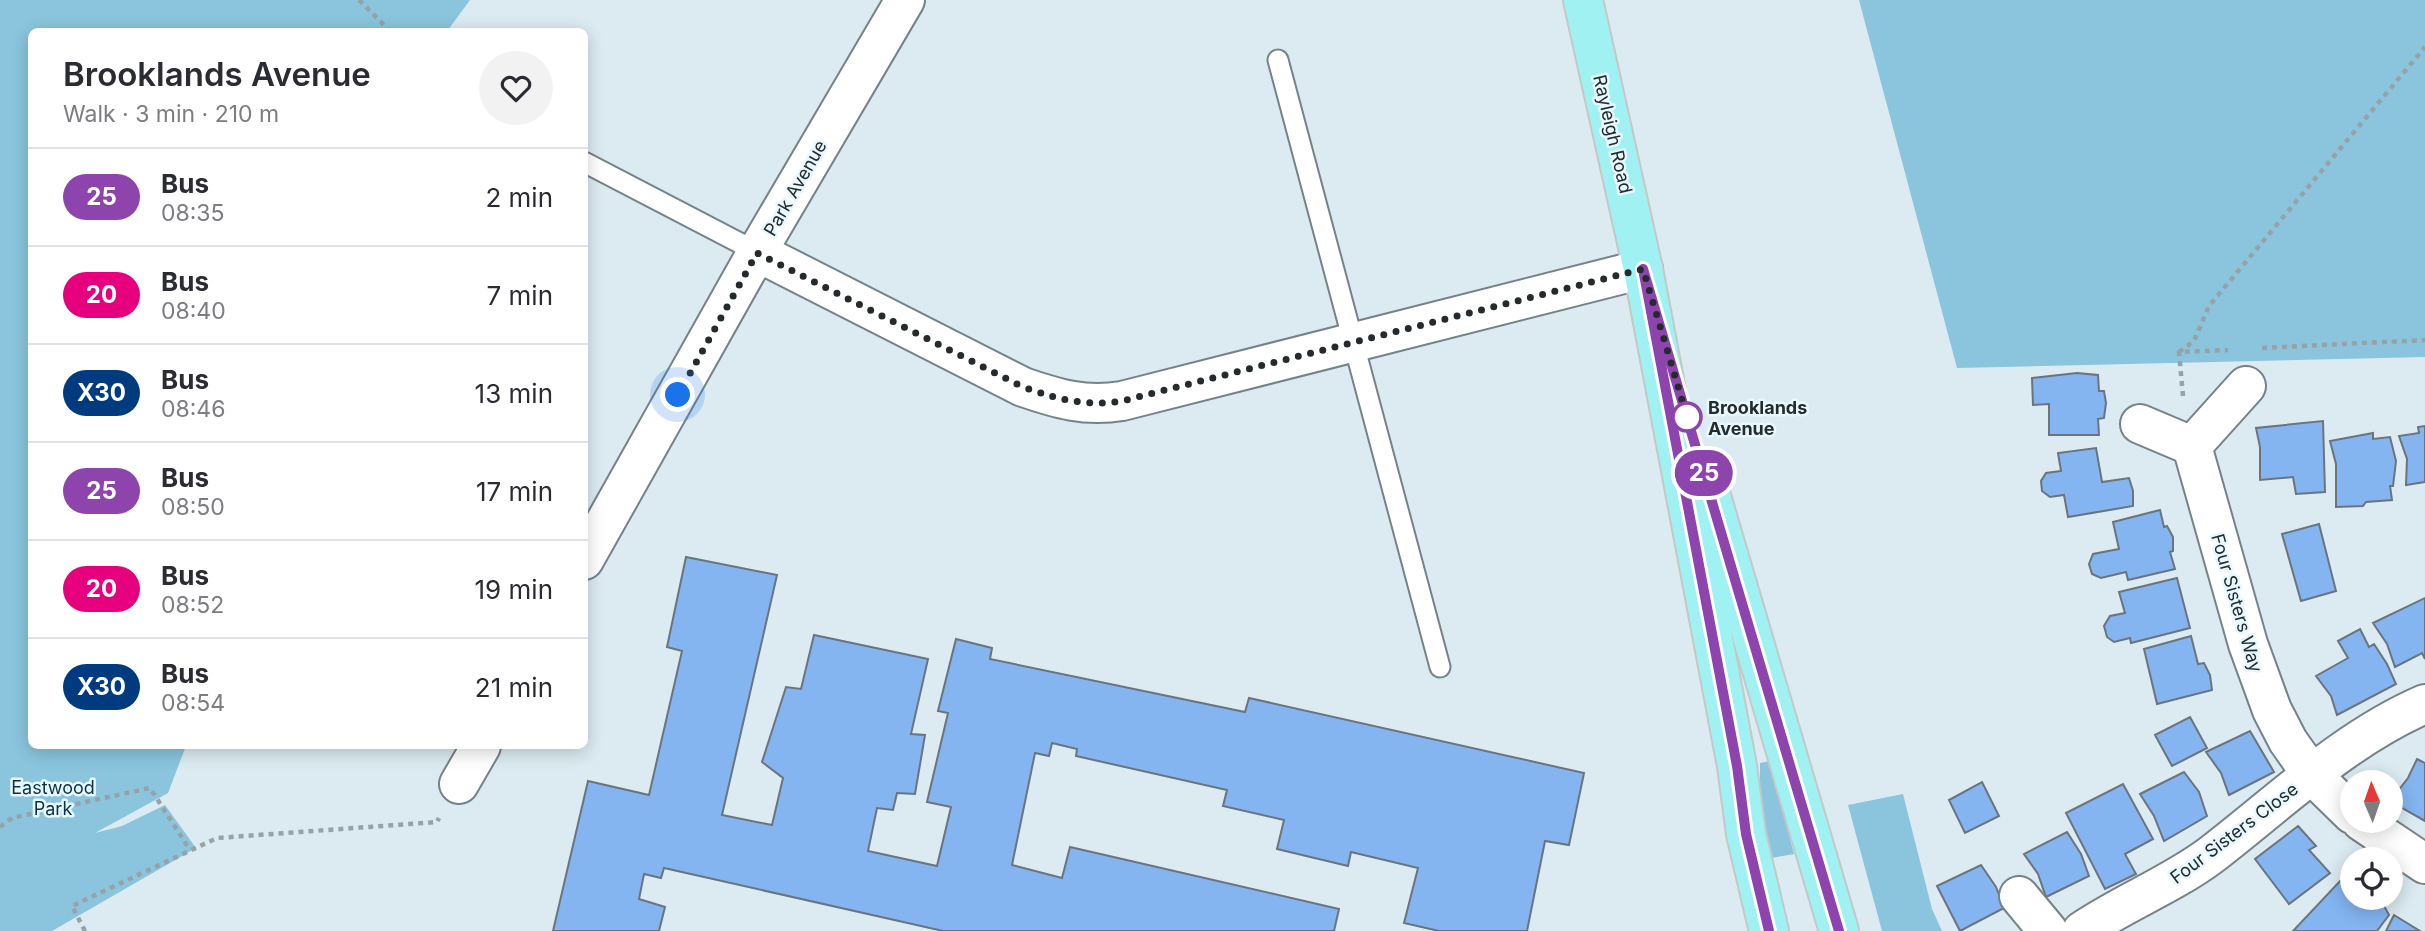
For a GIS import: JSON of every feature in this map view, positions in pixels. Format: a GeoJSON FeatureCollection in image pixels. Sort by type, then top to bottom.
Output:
{"type":"FeatureCollection","features":[{"type":"Feature","properties":{"kind":"main road","name":"Rayleigh Road"},"geometry":{"type":"LineString","coordinates":[[1583,0],[1643,269],[1737,766],[1746,834],[1769,931]]}},
{"type":"Feature","properties":{"kind":"main road","name":"Rayleigh Road"},"geometry":{"type":"LineString","coordinates":[[1643,269],[1839,931]]}},
{"type":"Feature","properties":{"kind":"street","name":"Park Avenue"},"geometry":{"type":"LineString","coordinates":[[588,554],[757,253],[905,0]]}},
{"type":"Feature","properties":{"kind":"street"},"geometry":{"type":"LineString","coordinates":[[757,253],[1023,387],[1076,404],[1122,401],[1643,269]]}},
{"type":"Feature","properties":{"kind":"street"},"geometry":{"type":"LineString","coordinates":[[2140,425],[2192,446],[2246,386]]}},
{"type":"Feature","properties":{"kind":"street","name":"Four Sisters Way"},"geometry":{"type":"LineString","coordinates":[[2192,446],[2259,677],[2288,741],[2312,775],[2340,802]]}},
{"type":"Feature","properties":{"kind":"street","name":"Four Sisters Close"},"geometry":{"type":"LineString","coordinates":[[2082,931],[2210,855],[2270,805],[2391,719],[2425,704]]}},
{"type":"Feature","properties":{"kind":"street"},"geometry":{"type":"LineString","coordinates":[[459,784],[479,749]]}},
{"type":"Feature","properties":{"kind":"street"},"geometry":{"type":"LineString","coordinates":[[2379,833],[2425,864]]}},
{"type":"Feature","properties":{"kind":"street"},"geometry":{"type":"LineString","coordinates":[[2019,896],[2048,931]]}},
{"type":"Feature","properties":{"kind":"lane"},"geometry":{"type":"LineString","coordinates":[[1279,60],[1440,667]]}},
{"type":"Feature","properties":{"kind":"lane"},"geometry":{"type":"LineString","coordinates":[[588,164],[757,253]]}},
{"type":"Feature","properties":{"kind":"path"},"geometry":{"type":"LineString","coordinates":[[359,0],[387,28]]}},
{"type":"Feature","properties":{"kind":"path"},"geometry":{"type":"LineString","coordinates":[[2179,352],[2194,341],[2209,306],[2425,47]]}},
{"type":"Feature","properties":{"kind":"path"},"geometry":{"type":"LineString","coordinates":[[2248,349],[2425,340]]}},
{"type":"Feature","properties":{"kind":"path"},"geometry":{"type":"LineString","coordinates":[[2179,352],[2234,350]]}},
{"type":"Feature","properties":{"kind":"path"},"geometry":{"type":"LineString","coordinates":[[2179,352],[2184,406]]}},
{"type":"Feature","properties":{"kind":"path"},"geometry":{"type":"LineString","coordinates":[[85,931],[72,906],[217,838],[437,822],[459,784]]}},
{"type":"Feature","properties":{"kind":"path"},"geometry":{"type":"LineString","coordinates":[[0,828],[12,818],[150,788],[190,850]]}},
{"type":"Feature","properties":{"kind":"green space","name":"Eastwood Park"},"geometry":{"type":"Polygon","coordinates":[[[0,0],[470,0],[449,28],[28,28],[28,749],[185,749],[168,793],[95,833],[122,826],[165,805],[196,848],[52,931],[0,931],[0,0]]]}},
{"type":"Feature","properties":{"kind":"green space"},"geometry":{"type":"Polygon","coordinates":[[[1859,0],[2425,0],[2425,357],[1957,368],[1859,0]]]}},
{"type":"Feature","properties":{"kind":"green space"},"geometry":{"type":"Polygon","coordinates":[[[1770,761],[1794,854],[1766,859],[1760,810],[1760,763],[1770,761]]]}},
{"type":"Feature","properties":{"kind":"green space"},"geometry":{"type":"Polygon","coordinates":[[[1903,794],[1932,909],[1942,931],[1882,931],[1848,805],[1903,794]]]}},
{"type":"Feature","properties":{"kind":"building"},"geometry":{"type":"Polygon","coordinates":[[[2077,373],[2098,375],[2099,391],[2104,391],[2106,403],[2104,418],[2098,419],[2099,435],[2049,435],[2049,404],[2033,405],[2032,378],[2077,373]]]}},
{"type":"Feature","properties":{"kind":"building"},"geometry":{"type":"Polygon","coordinates":[[[2323,421],[2325,492],[2296,494],[2293,477],[2260,480],[2260,447],[2256,428],[2323,421]]]}},
{"type":"Feature","properties":{"kind":"building"},"geometry":{"type":"Polygon","coordinates":[[[2425,426],[2425,482],[2406,485],[2407,459],[2399,436],[2419,433],[2418,427],[2425,426]]]}},
{"type":"Feature","properties":{"kind":"building"},"geometry":{"type":"Polygon","coordinates":[[[2373,433],[2373,439],[2390,437],[2396,461],[2393,486],[2390,486],[2392,500],[2366,502],[2363,506],[2336,507],[2336,464],[2330,441],[2373,433]]]}},
{"type":"Feature","properties":{"kind":"building"},"geometry":{"type":"Polygon","coordinates":[[[2096,448],[2102,482],[2129,478],[2133,491],[2133,506],[2068,517],[2064,495],[2050,497],[2042,491],[2041,481],[2046,473],[2061,471],[2058,453],[2096,448]]]}},
{"type":"Feature","properties":{"kind":"building"},"geometry":{"type":"Polygon","coordinates":[[[2160,510],[2164,527],[2167,526],[2173,537],[2173,551],[2170,552],[2175,569],[2128,580],[2126,572],[2101,578],[2092,574],[2089,564],[2093,554],[2119,549],[2113,522],[2160,510]]]}},
{"type":"Feature","properties":{"kind":"building"},"geometry":{"type":"Polygon","coordinates":[[[2319,524],[2336,591],[2301,601],[2282,534],[2319,524]]]}},
{"type":"Feature","properties":{"kind":"building"},"geometry":{"type":"Polygon","coordinates":[[[686,557],[777,575],[722,815],[772,825],[783,778],[762,762],[786,687],[801,689],[814,635],[928,659],[911,734],[925,735],[915,794],[897,793],[893,810],[877,808],[868,851],[937,866],[951,807],[927,802],[948,713],[938,711],[956,639],[992,648],[990,659],[1245,712],[1249,698],[1584,773],[1569,845],[1545,841],[1527,931],[1439,931],[1404,923],[1418,868],[1351,852],[1348,866],[1277,849],[1284,820],[1223,806],[1227,790],[1076,756],[1077,749],[1052,743],[1049,756],[1035,753],[1012,865],[1062,878],[1070,847],[1339,909],[1334,931],[943,931],[664,868],[661,878],[644,874],[639,899],[665,907],[659,931],[553,931],[588,781],[649,795],[682,651],[667,647],[686,557]]]}},
{"type":"Feature","properties":{"kind":"building"},"geometry":{"type":"Polygon","coordinates":[[[2177,578],[2190,628],[2131,643],[2130,638],[2114,642],[2107,637],[2104,626],[2110,616],[2125,613],[2119,592],[2177,578]]]}},
{"type":"Feature","properties":{"kind":"building"},"geometry":{"type":"Polygon","coordinates":[[[2425,598],[2425,659],[2422,653],[2395,667],[2387,644],[2373,623],[2425,598]]]}},
{"type":"Feature","properties":{"kind":"building"},"geometry":{"type":"Polygon","coordinates":[[[2360,629],[2369,647],[2374,644],[2396,684],[2337,715],[2331,696],[2316,676],[2348,658],[2338,641],[2360,629]]]}},
{"type":"Feature","properties":{"kind":"building"},"geometry":{"type":"Polygon","coordinates":[[[2191,636],[2198,664],[2204,663],[2210,675],[2212,690],[2157,704],[2144,649],[2191,636]]]}},
{"type":"Feature","properties":{"kind":"building"},"geometry":{"type":"Polygon","coordinates":[[[2190,717],[2207,748],[2172,766],[2155,735],[2190,717]]]}},
{"type":"Feature","properties":{"kind":"building"},"geometry":{"type":"Polygon","coordinates":[[[2250,731],[2274,772],[2229,795],[2221,773],[2206,752],[2250,731]]]}},
{"type":"Feature","properties":{"kind":"building"},"geometry":{"type":"Polygon","coordinates":[[[2417,759],[2425,763],[2425,821],[2403,808],[2403,784],[2417,759]]]}},
{"type":"Feature","properties":{"kind":"building"},"geometry":{"type":"Polygon","coordinates":[[[2184,772],[2199,792],[2207,816],[2164,841],[2154,816],[2140,794],[2184,772]]]}},
{"type":"Feature","properties":{"kind":"building"},"geometry":{"type":"Polygon","coordinates":[[[1982,782],[1999,816],[1965,833],[1949,800],[1982,782]]]}},
{"type":"Feature","properties":{"kind":"building"},"geometry":{"type":"Polygon","coordinates":[[[2123,784],[2153,839],[2125,854],[2136,874],[2105,889],[2066,813],[2123,784]]]}},
{"type":"Feature","properties":{"kind":"building"},"geometry":{"type":"Polygon","coordinates":[[[2298,826],[2316,846],[2309,850],[2330,873],[2289,904],[2255,859],[2298,826]]]}},
{"type":"Feature","properties":{"kind":"building"},"geometry":{"type":"Polygon","coordinates":[[[2067,832],[2081,854],[2089,876],[2046,897],[2038,874],[2024,854],[2067,832]]]}},
{"type":"Feature","properties":{"kind":"building"},"geometry":{"type":"Polygon","coordinates":[[[1981,865],[1996,887],[2004,908],[1960,931],[1937,886],[1981,865]]]}},
{"type":"Feature","properties":{"kind":"building"},"geometry":{"type":"Polygon","coordinates":[[[2340,881],[2340,910],[2386,910],[2389,915],[2377,931],[2293,931],[2340,881]]]}},
{"type":"Feature","properties":{"kind":"building"},"geometry":{"type":"Polygon","coordinates":[[[2394,915],[2420,931],[2386,931],[2394,915]]]}},
{"type":"Feature","properties":{"kind":"bus line","name":"25"},"geometry":{"type":"LineString","coordinates":[[1769,931],[1746,834],[1737,766],[1643,269],[1839,931]]}},
{"type":"Feature","properties":{"kind":"place","name":"Brooklands Avenue"},"geometry":{"type":"Point","coordinates":[1687,417]}},
{"type":"Feature","properties":{"kind":"route"},"geometry":{"type":"LineString","coordinates":[[678,395],[757,253],[1023,387],[1062,401],[1091,405],[1122,401],[1643,269],[1689,423],[1687,417]]}}]}
